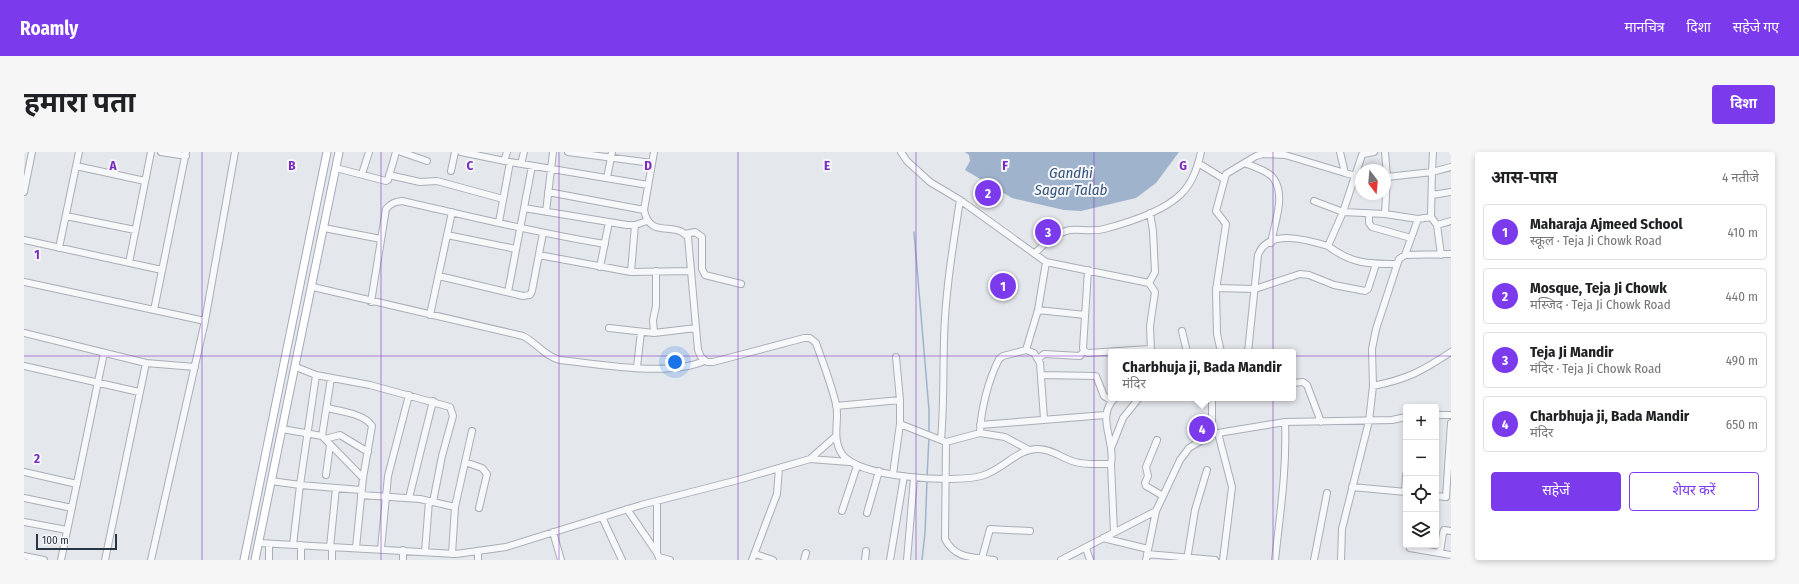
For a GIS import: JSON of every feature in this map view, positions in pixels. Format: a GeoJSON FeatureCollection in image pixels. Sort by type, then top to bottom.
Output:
{"type":"FeatureCollection","features":[{"type":"Feature","properties":{"kind":"main road"},"geometry":{"type":"LineString","coordinates":[[244,560],[327,152]]}},
{"type":"Feature","properties":{"kind":"main road"},"geometry":{"type":"LineString","coordinates":[[255,560],[305,326],[339,152]]}},
{"type":"Feature","properties":{"kind":"main road"},"geometry":{"type":"LineString","coordinates":[[320,188],[332,190]]}},
{"type":"Feature","properties":{"kind":"main road"},"geometry":{"type":"LineString","coordinates":[[296,308],[301,311],[308,311]]}},
{"type":"Feature","properties":{"kind":"main road"},"geometry":{"type":"LineString","coordinates":[[293,325],[298,323],[305,326]]}},
{"type":"Feature","properties":{"kind":"main road"},"geometry":{"type":"LineString","coordinates":[[268,438],[280,441]]}},
{"type":"Feature","properties":{"kind":"street"},"geometry":{"type":"LineString","coordinates":[[24,192],[32,152]]}},
{"type":"Feature","properties":{"kind":"street"},"geometry":{"type":"LineString","coordinates":[[59,248],[79,152]]}},
{"type":"Feature","properties":{"kind":"street"},"geometry":{"type":"LineString","coordinates":[[129,263],[151,152]]}},
{"type":"Feature","properties":{"kind":"street"},"geometry":{"type":"LineString","coordinates":[[154,310],[186,154],[161,152]]}},
{"type":"Feature","properties":{"kind":"street"},"geometry":{"type":"LineString","coordinates":[[151,560],[205,321],[235,152]]}},
{"type":"Feature","properties":{"kind":"street"},"geometry":{"type":"LineString","coordinates":[[362,174],[369,152]]}},
{"type":"Feature","properties":{"kind":"street"},"geometry":{"type":"LineString","coordinates":[[336,168],[386,181],[388,180],[396,152]]}},
{"type":"Feature","properties":{"kind":"street"},"geometry":{"type":"LineString","coordinates":[[401,152],[427,161]]}},
{"type":"Feature","properties":{"kind":"street"},"geometry":{"type":"LineString","coordinates":[[451,171],[455,152]]}},
{"type":"Feature","properties":{"kind":"street"},"geometry":{"type":"LineString","coordinates":[[461,152],[481,154],[507,162],[551,170],[648,185]]}},
{"type":"Feature","properties":{"kind":"street"},"geometry":{"type":"LineString","coordinates":[[499,222],[507,162],[506,152]]}},
{"type":"Feature","properties":{"kind":"street"},"geometry":{"type":"LineString","coordinates":[[521,164],[524,152]]}},
{"type":"Feature","properties":{"kind":"street"},"geometry":{"type":"LineString","coordinates":[[546,212],[553,152]]}},
{"type":"Feature","properties":{"kind":"street"},"geometry":{"type":"LineString","coordinates":[[568,152],[611,155],[652,163]]}},
{"type":"Feature","properties":{"kind":"street"},"geometry":{"type":"LineString","coordinates":[[654,152],[644,210],[647,221],[655,227],[685,234],[696,232],[702,236],[702,269],[705,275],[741,284]]}},
{"type":"Feature","properties":{"kind":"street"},"geometry":{"type":"LineString","coordinates":[[900,152],[907,161],[930,182],[960,200],[1046,262],[1149,283],[1155,292],[1150,326],[1151,349]]}},
{"type":"Feature","properties":{"kind":"street"},"geometry":{"type":"LineString","coordinates":[[1035,253],[1049,239],[1057,234],[1071,230],[1103,229],[1150,213],[1169,203],[1183,192],[1198,163],[1201,152]]}},
{"type":"Feature","properties":{"kind":"street"},"geometry":{"type":"LineString","coordinates":[[1340,152],[1345,173]]}},
{"type":"Feature","properties":{"kind":"street"},"geometry":{"type":"LineString","coordinates":[[1360,164],[1363,153],[1374,152]]}},
{"type":"Feature","properties":{"kind":"street"},"geometry":{"type":"LineString","coordinates":[[1385,152],[1386,164]]}},
{"type":"Feature","properties":{"kind":"street"},"geometry":{"type":"LineString","coordinates":[[1433,152],[1431,217],[1436,225],[1441,255]]}},
{"type":"Feature","properties":{"kind":"street"},"geometry":{"type":"LineString","coordinates":[[1220,349],[1217,334],[1216,288],[1226,226],[1225,222],[1219,217],[1216,211],[1226,174],[1245,162],[1263,154],[1285,155],[1355,176]]}},
{"type":"Feature","properties":{"kind":"street"},"geometry":{"type":"LineString","coordinates":[[607,178],[611,155]]}},
{"type":"Feature","properties":{"kind":"street"},"geometry":{"type":"LineString","coordinates":[[1245,162],[1264,171],[1274,178],[1278,187],[1280,197],[1271,243]]}},
{"type":"Feature","properties":{"kind":"street"},"geometry":{"type":"LineString","coordinates":[[1198,163],[1224,179]]}},
{"type":"Feature","properties":{"kind":"street"},"geometry":{"type":"LineString","coordinates":[[76,166],[145,181]]}},
{"type":"Feature","properties":{"kind":"street"},"geometry":{"type":"LineString","coordinates":[[508,292],[532,166]]}},
{"type":"Feature","properties":{"kind":"street"},"geometry":{"type":"LineString","coordinates":[[1391,177],[1432,172],[1451,168]]}},
{"type":"Feature","properties":{"kind":"street"},"geometry":{"type":"LineString","coordinates":[[389,175],[420,182],[437,181],[503,199]]}},
{"type":"Feature","properties":{"kind":"street"},"geometry":{"type":"LineString","coordinates":[[1328,246],[1343,212],[1355,179]]}},
{"type":"Feature","properties":{"kind":"street"},"geometry":{"type":"LineString","coordinates":[[548,192],[644,210]]}},
{"type":"Feature","properties":{"kind":"street"},"geometry":{"type":"LineString","coordinates":[[1432,195],[1451,192]]}},
{"type":"Feature","properties":{"kind":"street"},"geometry":{"type":"LineString","coordinates":[[960,200],[952,252],[944,338],[945,539],[952,550],[961,555],[994,560]]}},
{"type":"Feature","properties":{"kind":"street"},"geometry":{"type":"LineString","coordinates":[[1385,214],[1386,200]]}},
{"type":"Feature","properties":{"kind":"street"},"geometry":{"type":"LineString","coordinates":[[371,302],[386,209],[390,204],[396,201],[499,222],[520,229],[605,244]]}},
{"type":"Feature","properties":{"kind":"street"},"geometry":{"type":"LineString","coordinates":[[1314,201],[1343,212],[1369,215],[1385,214],[1418,218],[1431,217]]}},
{"type":"Feature","properties":{"kind":"street"},"geometry":{"type":"LineString","coordinates":[[524,208],[635,225],[647,221]]}},
{"type":"Feature","properties":{"kind":"street"},"geometry":{"type":"LineString","coordinates":[[430,316],[452,212]]}},
{"type":"Feature","properties":{"kind":"street"},"geometry":{"type":"LineString","coordinates":[[1149,283],[1155,272],[1153,231],[1150,213]]}},
{"type":"Feature","properties":{"kind":"street"},"geometry":{"type":"LineString","coordinates":[[1369,215],[1369,223],[1372,226],[1411,238]]}},
{"type":"Feature","properties":{"kind":"street"},"geometry":{"type":"LineString","coordinates":[[66,216],[135,230]]}},
{"type":"Feature","properties":{"kind":"street"},"geometry":{"type":"LineString","coordinates":[[1405,255],[1418,218]]}},
{"type":"Feature","properties":{"kind":"street"},"geometry":{"type":"LineString","coordinates":[[1436,225],[1451,221]]}},
{"type":"Feature","properties":{"kind":"street"},"geometry":{"type":"LineString","coordinates":[[600,267],[609,222]]}},
{"type":"Feature","properties":{"kind":"street"},"geometry":{"type":"LineString","coordinates":[[631,272],[635,225]]}},
{"type":"Feature","properties":{"kind":"street"},"geometry":{"type":"LineString","coordinates":[[324,228],[381,239]]}},
{"type":"Feature","properties":{"kind":"street"},"geometry":{"type":"LineString","coordinates":[[439,276],[523,296],[530,295],[543,233]]}},
{"type":"Feature","properties":{"kind":"street"},"geometry":{"type":"LineString","coordinates":[[448,234],[516,249]]}},
{"type":"Feature","properties":{"kind":"street"},"geometry":{"type":"LineString","coordinates":[[685,234],[690,243],[698,350],[704,361]]}},
{"type":"Feature","properties":{"kind":"street"},"geometry":{"type":"LineString","coordinates":[[1248,349],[1258,255],[1260,250],[1271,243],[1286,237],[1328,246],[1341,256],[1352,260],[1376,264],[1397,264]]}},
{"type":"Feature","properties":{"kind":"street"},"geometry":{"type":"LineString","coordinates":[[24,240],[162,270]]}},
{"type":"Feature","properties":{"kind":"street"},"geometry":{"type":"LineString","coordinates":[[1341,560],[1342,529],[1369,421],[1373,386],[1372,349],[1376,329],[1397,264],[1401,256],[1405,255],[1451,254]]}},
{"type":"Feature","properties":{"kind":"street"},"geometry":{"type":"LineString","coordinates":[[539,256],[631,272],[691,271]]}},
{"type":"Feature","properties":{"kind":"street"},"geometry":{"type":"LineString","coordinates":[[1026,350],[1038,310],[1046,262]]}},
{"type":"Feature","properties":{"kind":"street"},"geometry":{"type":"LineString","coordinates":[[1216,288],[1255,289],[1300,274],[1309,275],[1334,285],[1365,291],[1368,289],[1376,264]]}},
{"type":"Feature","properties":{"kind":"street"},"geometry":{"type":"LineString","coordinates":[[1038,358],[1044,354],[1080,356],[1084,351],[1088,270]]}},
{"type":"Feature","properties":{"kind":"street"},"geometry":{"type":"LineString","coordinates":[[654,333],[653,320],[656,306],[656,271]]}},
{"type":"Feature","properties":{"kind":"street"},"geometry":{"type":"LineString","coordinates":[[24,282],[205,321]]}},
{"type":"Feature","properties":{"kind":"street"},"geometry":{"type":"LineString","coordinates":[[313,287],[430,316],[523,336],[537,344],[550,358],[560,360],[637,367],[685,366],[704,361],[713,362],[804,338],[810,338],[816,343],[836,406],[836,436],[842,454],[849,462]]}},
{"type":"Feature","properties":{"kind":"street"},"geometry":{"type":"LineString","coordinates":[[1038,310],[1085,314]]}},
{"type":"Feature","properties":{"kind":"street"},"geometry":{"type":"LineString","coordinates":[[609,328],[654,333],[696,328]]}},
{"type":"Feature","properties":{"kind":"street"},"geometry":{"type":"LineString","coordinates":[[1182,331],[1186,349]]}},
{"type":"Feature","properties":{"kind":"street"},"geometry":{"type":"LineString","coordinates":[[637,367],[641,332]]}},
{"type":"Feature","properties":{"kind":"street"},"geometry":{"type":"LineString","coordinates":[[24,333],[146,363],[195,367]]}},
{"type":"Feature","properties":{"kind":"street"},"geometry":{"type":"LineString","coordinates":[[980,433],[980,425],[987,391],[999,359],[1003,356],[1026,350],[1034,353],[1040,363],[1044,419]]}},
{"type":"Feature","properties":{"kind":"street"},"geometry":{"type":"LineString","coordinates":[[1084,351],[1088,353],[1108,352]]}},
{"type":"Feature","properties":{"kind":"street"},"geometry":{"type":"LineString","coordinates":[[1373,386],[1403,380],[1422,371],[1451,352]]}},
{"type":"Feature","properties":{"kind":"street"},"geometry":{"type":"LineString","coordinates":[[60,560],[104,353]]}},
{"type":"Feature","properties":{"kind":"street"},"geometry":{"type":"LineString","coordinates":[[893,474],[900,424],[900,400],[896,357]]}},
{"type":"Feature","properties":{"kind":"street"},"geometry":{"type":"LineString","coordinates":[[105,560],[146,363]]}},
{"type":"Feature","properties":{"kind":"street"},"geometry":{"type":"LineString","coordinates":[[24,366],[139,392]]}},
{"type":"Feature","properties":{"kind":"street"},"geometry":{"type":"LineString","coordinates":[[296,367],[316,375],[409,395],[450,407],[453,412],[431,501],[425,552]]}},
{"type":"Feature","properties":{"kind":"street"},"geometry":{"type":"LineString","coordinates":[[293,545],[316,375]]}},
{"type":"Feature","properties":{"kind":"street"},"geometry":{"type":"LineString","coordinates":[[1041,375],[1096,376],[1104,396],[1108,398]]}},
{"type":"Feature","properties":{"kind":"street"},"geometry":{"type":"LineString","coordinates":[[331,378],[324,438],[363,478]]}},
{"type":"Feature","properties":{"kind":"street"},"geometry":{"type":"LineString","coordinates":[[1296,383],[1303,382],[1307,385],[1322,422]]}},
{"type":"Feature","properties":{"kind":"street"},"geometry":{"type":"LineString","coordinates":[[381,549],[385,496],[393,457],[409,395]]}},
{"type":"Feature","properties":{"kind":"street"},"geometry":{"type":"LineString","coordinates":[[836,406],[900,400]]}},
{"type":"Feature","properties":{"kind":"street"},"geometry":{"type":"LineString","coordinates":[[409,498],[433,401]]}},
{"type":"Feature","properties":{"kind":"street"},"geometry":{"type":"LineString","coordinates":[[1113,401],[1105,415],[1112,446],[1111,464],[1114,532]]}},
{"type":"Feature","properties":{"kind":"street"},"geometry":{"type":"LineString","coordinates":[[1112,446],[1123,418],[1137,401]]}},
{"type":"Feature","properties":{"kind":"street"},"geometry":{"type":"LineString","coordinates":[[1212,401],[1215,433],[1232,487],[1223,560]]}},
{"type":"Feature","properties":{"kind":"street"},"geometry":{"type":"LineString","coordinates":[[327,408],[354,415],[370,422],[373,430],[363,478],[356,548]]}},
{"type":"Feature","properties":{"kind":"street"},"geometry":{"type":"LineString","coordinates":[[980,425],[1105,415]]}},
{"type":"Feature","properties":{"kind":"street"},"geometry":{"type":"LineString","coordinates":[[1439,415],[1451,415]]}},
{"type":"Feature","properties":{"kind":"street"},"geometry":{"type":"LineString","coordinates":[[1147,554],[1156,511],[1180,460],[1189,448],[1215,433],[1285,422],[1369,421],[1392,420],[1403,418]]}},
{"type":"Feature","properties":{"kind":"street"},"geometry":{"type":"LineString","coordinates":[[1275,560],[1284,488],[1286,447],[1285,422]]}},
{"type":"Feature","properties":{"kind":"street"},"geometry":{"type":"LineString","coordinates":[[1448,498],[1451,422]]}},
{"type":"Feature","properties":{"kind":"street"},"geometry":{"type":"LineString","coordinates":[[900,424],[944,441],[980,433],[1005,436],[1029,450]]}},
{"type":"Feature","properties":{"kind":"street"},"geometry":{"type":"LineString","coordinates":[[282,429],[307,433],[324,438],[340,435],[368,452]]}},
{"type":"Feature","properties":{"kind":"street"},"geometry":{"type":"LineString","coordinates":[[452,554],[455,507],[472,431]]}},
{"type":"Feature","properties":{"kind":"street"},"geometry":{"type":"LineString","coordinates":[[810,459],[836,436]]}},
{"type":"Feature","properties":{"kind":"street"},"geometry":{"type":"LineString","coordinates":[[1157,440],[1146,467],[1148,476],[1145,483],[1146,486],[1163,496]]}},
{"type":"Feature","properties":{"kind":"street"},"geometry":{"type":"LineString","coordinates":[[326,475],[330,445]]}},
{"type":"Feature","properties":{"kind":"street"},"geometry":{"type":"LineString","coordinates":[[259,543],[403,550],[452,554],[478,552],[506,547],[627,509],[810,459],[849,462],[857,466],[893,474],[934,480],[967,479],[983,476],[1002,467],[1023,452],[1029,450],[1051,450],[1074,462],[1086,464],[1111,464]]}},
{"type":"Feature","properties":{"kind":"street"},"geometry":{"type":"LineString","coordinates":[[465,462],[482,468],[487,474],[479,508]]}},
{"type":"Feature","properties":{"kind":"street"},"geometry":{"type":"LineString","coordinates":[[842,511],[857,466]]}},
{"type":"Feature","properties":{"kind":"street"},"geometry":{"type":"LineString","coordinates":[[773,560],[753,557],[777,494],[779,468]]}},
{"type":"Feature","properties":{"kind":"street"},"geometry":{"type":"LineString","coordinates":[[1188,559],[1195,510],[1207,470]]}},
{"type":"Feature","properties":{"kind":"street"},"geometry":{"type":"LineString","coordinates":[[867,513],[879,471]]}},
{"type":"Feature","properties":{"kind":"street"},"geometry":{"type":"LineString","coordinates":[[24,472],[77,484]]}},
{"type":"Feature","properties":{"kind":"street"},"geometry":{"type":"LineString","coordinates":[[890,560],[904,476]]}},
{"type":"Feature","properties":{"kind":"street"},"geometry":{"type":"LineString","coordinates":[[907,560],[916,478]]}},
{"type":"Feature","properties":{"kind":"street"},"geometry":{"type":"LineString","coordinates":[[271,481],[431,501],[455,507]]}},
{"type":"Feature","properties":{"kind":"street"},"geometry":{"type":"LineString","coordinates":[[1352,487],[1403,492]]}},
{"type":"Feature","properties":{"kind":"street"},"geometry":{"type":"LineString","coordinates":[[332,560],[331,547],[336,488]]}},
{"type":"Feature","properties":{"kind":"street"},"geometry":{"type":"LineString","coordinates":[[1314,560],[1328,493]]}},
{"type":"Feature","properties":{"kind":"street"},"geometry":{"type":"LineString","coordinates":[[24,498],[72,508]]}},
{"type":"Feature","properties":{"kind":"street"},"geometry":{"type":"LineString","coordinates":[[658,501],[658,557]]}},
{"type":"Feature","properties":{"kind":"street"},"geometry":{"type":"LineString","coordinates":[[627,509],[658,557],[670,560]]}},
{"type":"Feature","properties":{"kind":"street"},"geometry":{"type":"LineString","coordinates":[[1061,560],[1156,511]]}},
{"type":"Feature","properties":{"kind":"street"},"geometry":{"type":"LineString","coordinates":[[602,517],[622,560]]}},
{"type":"Feature","properties":{"kind":"street"},"geometry":{"type":"LineString","coordinates":[[24,522],[67,530]]}},
{"type":"Feature","properties":{"kind":"street"},"geometry":{"type":"LineString","coordinates":[[982,558],[990,529],[1030,531]]}},
{"type":"Feature","properties":{"kind":"street"},"geometry":{"type":"LineString","coordinates":[[1440,552],[1444,530],[1451,531]]}},
{"type":"Feature","properties":{"kind":"street"},"geometry":{"type":"LineString","coordinates":[[553,532],[562,560]]}},
{"type":"Feature","properties":{"kind":"street"},"geometry":{"type":"LineString","coordinates":[[1104,538],[1147,554],[1188,559],[1215,560]]}},
{"type":"Feature","properties":{"kind":"street"},"geometry":{"type":"LineString","coordinates":[[269,544],[269,560]]}},
{"type":"Feature","properties":{"kind":"street"},"geometry":{"type":"LineString","coordinates":[[301,545],[301,560]]}},
{"type":"Feature","properties":{"kind":"street"},"geometry":{"type":"LineString","coordinates":[[1086,548],[1090,560]]}},
{"type":"Feature","properties":{"kind":"street"},"geometry":{"type":"LineString","coordinates":[[1410,548],[1451,555]]}},
{"type":"Feature","properties":{"kind":"street"},"geometry":{"type":"LineString","coordinates":[[403,550],[403,560]]}},
{"type":"Feature","properties":{"kind":"street"},"geometry":{"type":"LineString","coordinates":[[865,560],[866,551]]}},
{"type":"Feature","properties":{"kind":"street"},"geometry":{"type":"LineString","coordinates":[[478,552],[478,560]]}},
{"type":"Feature","properties":{"kind":"street"},"geometry":{"type":"LineString","coordinates":[[440,553],[440,560]]}},
{"type":"Feature","properties":{"kind":"street"},"geometry":{"type":"LineString","coordinates":[[804,560],[806,553]]}},
{"type":"Feature","properties":{"kind":"street"},"geometry":{"type":"LineString","coordinates":[[24,556],[44,560]]}},
{"type":"Feature","properties":{"kind":"water","name":"Gandhi Sagar Talab"},"geometry":{"type":"Polygon","coordinates":[[[965,152],[1179,152],[1156,183],[1136,198],[1081,211],[1064,210],[1012,198],[965,170],[970,161],[969,155],[965,152]]]}},
{"type":"Feature","properties":{"kind":"waterway"},"geometry":{"type":"LineString","coordinates":[[914,232],[929,410],[929,433]]}},
{"type":"Feature","properties":{"kind":"waterway"},"geometry":{"type":"LineString","coordinates":[[927,477],[929,437]]}},
{"type":"Feature","properties":{"kind":"waterway"},"geometry":{"type":"LineString","coordinates":[[922,560],[925,533],[927,481]]}},
{"type":"Feature","properties":{"kind":"place","name":"Mosque, Teja Ji Chowk"},"geometry":{"type":"Point","coordinates":[988,193]}},
{"type":"Feature","properties":{"kind":"place","name":"Teja Ji Mandir"},"geometry":{"type":"Point","coordinates":[1048,232]}},
{"type":"Feature","properties":{"kind":"place","name":"Maharaja Ajmeed School"},"geometry":{"type":"Point","coordinates":[1003,286]}},
{"type":"Feature","properties":{"kind":"place","name":"Charbhuja ji, Bada Mandir"},"geometry":{"type":"Point","coordinates":[1202,429]}}]}
